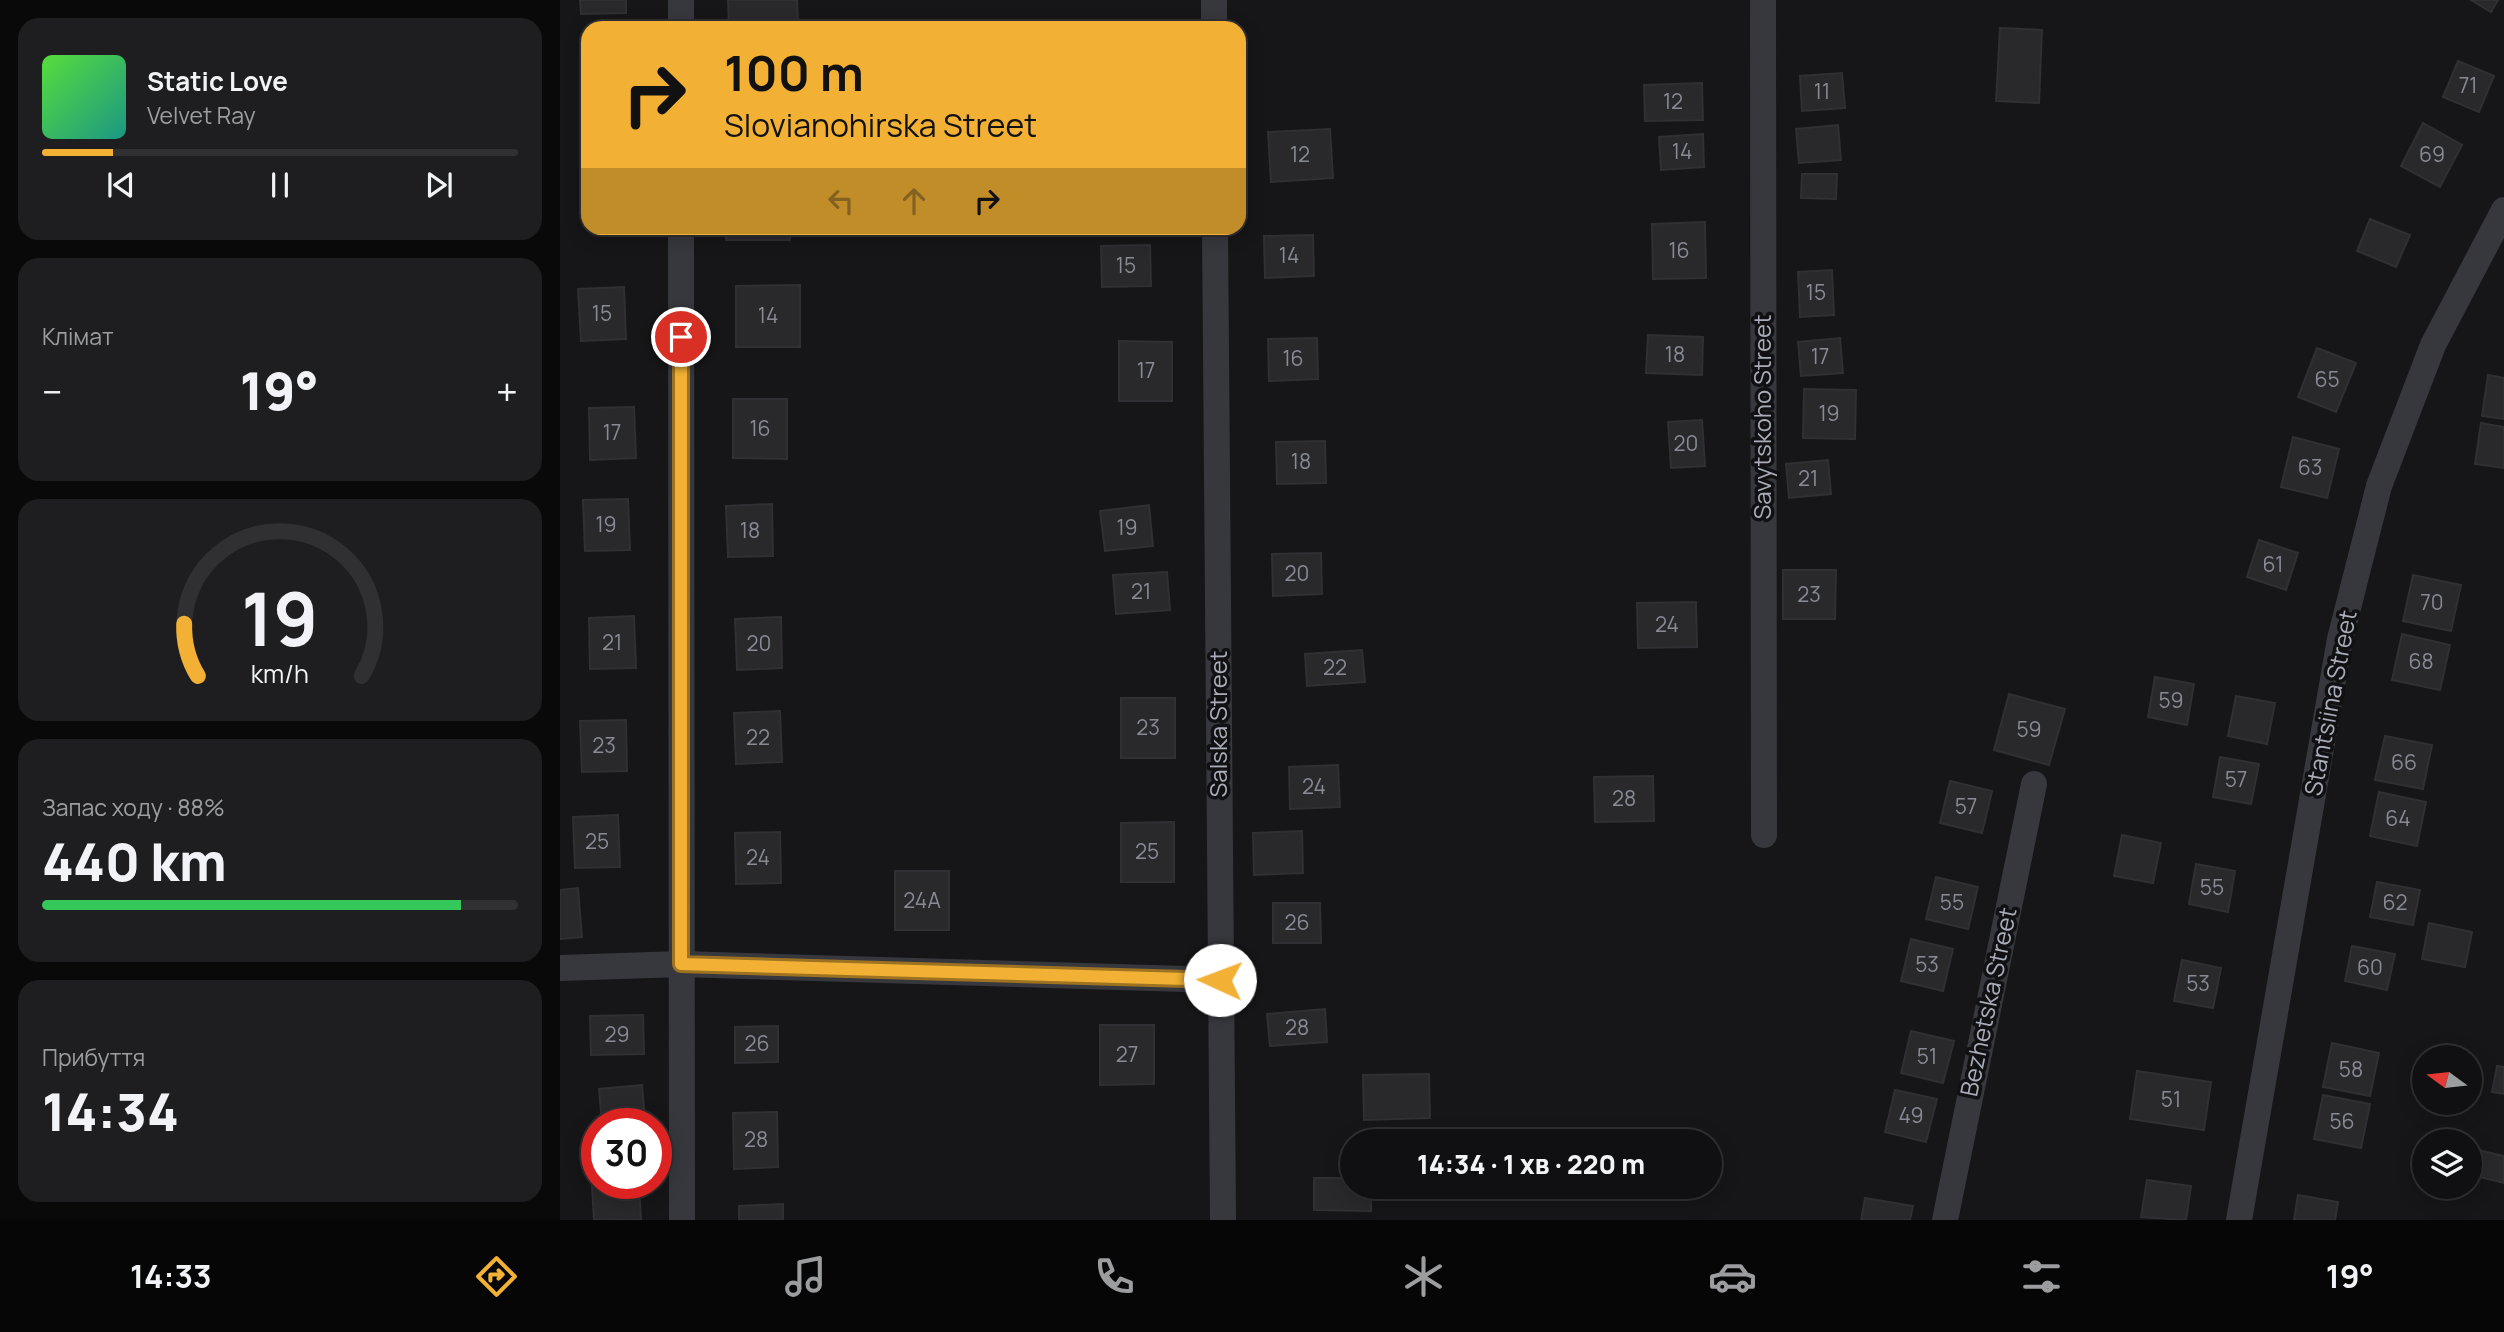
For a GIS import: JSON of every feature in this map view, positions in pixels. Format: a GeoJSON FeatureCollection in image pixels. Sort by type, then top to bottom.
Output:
{"type":"FeatureCollection","features":[{"type":"Feature","properties":{"kind":"street"},"geometry":{"type":"LineString","coordinates":[[681,0],[681,21]]}},
{"type":"Feature","properties":{"kind":"street"},"geometry":{"type":"LineString","coordinates":[[1214,0],[1214,21]]}},
{"type":"Feature","properties":{"kind":"street","name":"Savytskoho Street"},"geometry":{"type":"LineString","coordinates":[[1763,0],[1764,835]]}},
{"type":"Feature","properties":{"kind":"street","name":"Stantsiina Street"},"geometry":{"type":"LineString","coordinates":[[2239,1220],[2340,639],[2379,486],[2433,345],[2504,210]]}},
{"type":"Feature","properties":{"kind":"street"},"geometry":{"type":"LineString","coordinates":[[681,235],[682,1220]]}},
{"type":"Feature","properties":{"kind":"street","name":"Salska Street"},"geometry":{"type":"LineString","coordinates":[[1216,235],[1223,1220]]}},
{"type":"Feature","properties":{"kind":"street","name":"Bezhetska Street"},"geometry":{"type":"LineString","coordinates":[[1945,1220],[2034,784]]}},
{"type":"Feature","properties":{"kind":"street"},"geometry":{"type":"LineString","coordinates":[[560,968],[681,964],[1220,980]]}},
{"type":"Feature","properties":{"kind":"building"},"geometry":{"type":"Polygon","coordinates":[[[580,0],[626,0],[626,13],[581,14],[580,0]]]}},
{"type":"Feature","properties":{"kind":"building"},"geometry":{"type":"Polygon","coordinates":[[[728,0],[797,0],[798,21],[729,21],[728,0]]]}},
{"type":"Feature","properties":{"kind":"building"},"geometry":{"type":"Polygon","coordinates":[[[2471,0],[2498,0],[2491,12],[2471,0]]]}},
{"type":"Feature","properties":{"kind":"building"},"geometry":{"type":"Polygon","coordinates":[[[2000,28],[2042,30],[2039,103],[1996,101],[2000,28]]]}},
{"type":"Feature","properties":{"kind":"building"},"geometry":{"type":"Polygon","coordinates":[[[2458,61],[2494,76],[2479,112],[2443,97],[2458,61]]]}},
{"type":"Feature","properties":{"kind":"building"},"geometry":{"type":"Polygon","coordinates":[[[1842,73],[1845,108],[1802,111],[1800,76],[1842,73]]]}},
{"type":"Feature","properties":{"kind":"building"},"geometry":{"type":"Polygon","coordinates":[[[1702,83],[1703,120],[1645,121],[1644,85],[1702,83]]]}},
{"type":"Feature","properties":{"kind":"building"},"geometry":{"type":"Polygon","coordinates":[[[2423,123],[2462,145],[2440,187],[2401,166],[2423,123]]]}},
{"type":"Feature","properties":{"kind":"building"},"geometry":{"type":"Polygon","coordinates":[[[1838,125],[1841,160],[1799,163],[1796,129],[1838,125]]]}},
{"type":"Feature","properties":{"kind":"building"},"geometry":{"type":"Polygon","coordinates":[[[1330,129],[1333,178],[1271,182],[1268,132],[1330,129]]]}},
{"type":"Feature","properties":{"kind":"building"},"geometry":{"type":"Polygon","coordinates":[[[1703,134],[1704,167],[1661,170],[1659,137],[1703,134]]]}},
{"type":"Feature","properties":{"kind":"building"},"geometry":{"type":"Polygon","coordinates":[[[1802,174],[1837,174],[1836,199],[1801,198],[1802,174]]]}},
{"type":"Feature","properties":{"kind":"building"},"geometry":{"type":"Polygon","coordinates":[[[2370,219],[2410,235],[2396,267],[2357,251],[2370,219]]]}},
{"type":"Feature","properties":{"kind":"building"},"geometry":{"type":"Polygon","coordinates":[[[1705,222],[1706,278],[1653,279],[1652,224],[1705,222]]]}},
{"type":"Feature","properties":{"kind":"building"},"geometry":{"type":"Polygon","coordinates":[[[726,235],[790,235],[790,240],[726,240],[726,235]]]}},
{"type":"Feature","properties":{"kind":"building"},"geometry":{"type":"Polygon","coordinates":[[[1313,235],[1314,276],[1265,278],[1264,236],[1313,235]]]}},
{"type":"Feature","properties":{"kind":"building"},"geometry":{"type":"Polygon","coordinates":[[[1150,245],[1151,286],[1102,287],[1101,246],[1150,245]]]}},
{"type":"Feature","properties":{"kind":"building"},"geometry":{"type":"Polygon","coordinates":[[[1832,270],[1834,315],[1800,317],[1798,272],[1832,270]]]}},
{"type":"Feature","properties":{"kind":"building"},"geometry":{"type":"Polygon","coordinates":[[[800,285],[800,347],[736,347],[736,286],[800,285]]]}},
{"type":"Feature","properties":{"kind":"building"},"geometry":{"type":"Polygon","coordinates":[[[624,287],[626,339],[581,341],[578,289],[624,287]]]}},
{"type":"Feature","properties":{"kind":"building"},"geometry":{"type":"Polygon","coordinates":[[[1648,335],[1703,337],[1702,375],[1646,373],[1648,335]]]}},
{"type":"Feature","properties":{"kind":"building"},"geometry":{"type":"Polygon","coordinates":[[[1317,338],[1318,379],[1269,381],[1268,339],[1317,338]]]}},
{"type":"Feature","properties":{"kind":"building"},"geometry":{"type":"Polygon","coordinates":[[[1840,338],[1843,373],[1801,376],[1798,342],[1840,338]]]}},
{"type":"Feature","properties":{"kind":"building"},"geometry":{"type":"Polygon","coordinates":[[[1119,341],[1172,342],[1172,401],[1119,401],[1119,341]]]}},
{"type":"Feature","properties":{"kind":"building"},"geometry":{"type":"Polygon","coordinates":[[[2317,348],[2356,363],[2336,412],[2298,397],[2317,348]]]}},
{"type":"Feature","properties":{"kind":"building"},"geometry":{"type":"Polygon","coordinates":[[[2488,375],[2504,378],[2504,419],[2482,416],[2488,375]]]}},
{"type":"Feature","properties":{"kind":"building"},"geometry":{"type":"Polygon","coordinates":[[[1804,389],[1856,390],[1855,439],[1803,438],[1804,389]]]}},
{"type":"Feature","properties":{"kind":"building"},"geometry":{"type":"Polygon","coordinates":[[[733,399],[787,399],[787,459],[733,458],[733,399]]]}},
{"type":"Feature","properties":{"kind":"building"},"geometry":{"type":"Polygon","coordinates":[[[634,407],[636,458],[590,460],[589,408],[634,407]]]}},
{"type":"Feature","properties":{"kind":"building"},"geometry":{"type":"Polygon","coordinates":[[[1702,420],[1705,466],[1671,468],[1668,422],[1702,420]]]}},
{"type":"Feature","properties":{"kind":"building"},"geometry":{"type":"Polygon","coordinates":[[[2481,423],[2504,427],[2504,468],[2475,464],[2481,423]]]}},
{"type":"Feature","properties":{"kind":"building"},"geometry":{"type":"Polygon","coordinates":[[[2293,437],[2339,449],[2327,498],[2281,487],[2293,437]]]}},
{"type":"Feature","properties":{"kind":"building"},"geometry":{"type":"Polygon","coordinates":[[[1325,441],[1326,483],[1277,484],[1276,442],[1325,441]]]}},
{"type":"Feature","properties":{"kind":"building"},"geometry":{"type":"Polygon","coordinates":[[[1828,460],[1831,494],[1789,498],[1786,464],[1828,460]]]}},
{"type":"Feature","properties":{"kind":"building"},"geometry":{"type":"Polygon","coordinates":[[[628,499],[630,550],[585,551],[583,500],[628,499]]]}},
{"type":"Feature","properties":{"kind":"building"},"geometry":{"type":"Polygon","coordinates":[[[772,504],[773,556],[728,557],[726,506],[772,504]]]}},
{"type":"Feature","properties":{"kind":"building"},"geometry":{"type":"Polygon","coordinates":[[[1149,505],[1153,546],[1105,551],[1100,511],[1149,505]]]}},
{"type":"Feature","properties":{"kind":"building"},"geometry":{"type":"Polygon","coordinates":[[[2259,540],[2298,553],[2286,590],[2247,577],[2259,540]]]}},
{"type":"Feature","properties":{"kind":"building"},"geometry":{"type":"Polygon","coordinates":[[[1321,553],[1322,594],[1273,596],[1272,554],[1321,553]]]}},
{"type":"Feature","properties":{"kind":"building"},"geometry":{"type":"Polygon","coordinates":[[[1783,570],[1836,570],[1835,619],[1783,619],[1783,570]]]}},
{"type":"Feature","properties":{"kind":"building"},"geometry":{"type":"Polygon","coordinates":[[[1167,572],[1170,610],[1116,614],[1113,575],[1167,572]]]}},
{"type":"Feature","properties":{"kind":"building"},"geometry":{"type":"Polygon","coordinates":[[[2413,575],[2461,585],[2451,631],[2403,621],[2413,575]]]}},
{"type":"Feature","properties":{"kind":"building"},"geometry":{"type":"Polygon","coordinates":[[[1696,602],[1697,647],[1638,648],[1637,603],[1696,602]]]}},
{"type":"Feature","properties":{"kind":"building"},"geometry":{"type":"Polygon","coordinates":[[[634,616],[636,668],[590,669],[589,618],[634,616]]]}},
{"type":"Feature","properties":{"kind":"building"},"geometry":{"type":"Polygon","coordinates":[[[781,617],[782,668],[737,670],[735,619],[781,617]]]}},
{"type":"Feature","properties":{"kind":"building"},"geometry":{"type":"Polygon","coordinates":[[[2402,634],[2450,645],[2440,690],[2392,680],[2402,634]]]}},
{"type":"Feature","properties":{"kind":"building"},"geometry":{"type":"Polygon","coordinates":[[[1362,650],[1365,682],[1307,686],[1305,654],[1362,650]]]}},
{"type":"Feature","properties":{"kind":"building"},"geometry":{"type":"Polygon","coordinates":[[[2155,677],[2194,684],[2187,725],[2148,717],[2155,677]]]}},
{"type":"Feature","properties":{"kind":"building"},"geometry":{"type":"Polygon","coordinates":[[[2009,694],[2065,709],[2049,765],[1994,750],[2009,694]]]}},
{"type":"Feature","properties":{"kind":"building"},"geometry":{"type":"Polygon","coordinates":[[[2236,696],[2275,703],[2267,744],[2228,736],[2236,696]]]}},
{"type":"Feature","properties":{"kind":"building"},"geometry":{"type":"Polygon","coordinates":[[[1121,698],[1175,698],[1175,758],[1121,758],[1121,698]]]}},
{"type":"Feature","properties":{"kind":"building"},"geometry":{"type":"Polygon","coordinates":[[[780,711],[782,762],[736,764],[734,713],[780,711]]]}},
{"type":"Feature","properties":{"kind":"building"},"geometry":{"type":"Polygon","coordinates":[[[626,720],[627,771],[582,772],[580,721],[626,720]]]}},
{"type":"Feature","properties":{"kind":"building"},"geometry":{"type":"Polygon","coordinates":[[[2385,736],[2432,745],[2423,789],[2375,780],[2385,736]]]}},
{"type":"Feature","properties":{"kind":"building"},"geometry":{"type":"Polygon","coordinates":[[[2220,757],[2259,764],[2251,804],[2213,797],[2220,757]]]}},
{"type":"Feature","properties":{"kind":"building"},"geometry":{"type":"Polygon","coordinates":[[[1338,765],[1340,807],[1290,809],[1289,767],[1338,765]]]}},
{"type":"Feature","properties":{"kind":"building"},"geometry":{"type":"Polygon","coordinates":[[[1653,776],[1654,821],[1595,822],[1594,777],[1653,776]]]}},
{"type":"Feature","properties":{"kind":"building"},"geometry":{"type":"Polygon","coordinates":[[[1950,781],[1992,791],[1982,833],[1940,823],[1950,781]]]}},
{"type":"Feature","properties":{"kind":"building"},"geometry":{"type":"Polygon","coordinates":[[[2379,792],[2426,802],[2417,846],[2370,836],[2379,792]]]}},
{"type":"Feature","properties":{"kind":"building"},"geometry":{"type":"Polygon","coordinates":[[[618,815],[620,867],[575,868],[573,817],[618,815]]]}},
{"type":"Feature","properties":{"kind":"building"},"geometry":{"type":"Polygon","coordinates":[[[1174,822],[1174,882],[1121,882],[1121,823],[1174,822]]]}},
{"type":"Feature","properties":{"kind":"building"},"geometry":{"type":"Polygon","coordinates":[[[1302,831],[1303,873],[1254,875],[1253,833],[1302,831]]]}},
{"type":"Feature","properties":{"kind":"building"},"geometry":{"type":"Polygon","coordinates":[[[780,832],[781,883],[736,884],[735,833],[780,832]]]}},
{"type":"Feature","properties":{"kind":"building"},"geometry":{"type":"Polygon","coordinates":[[[2122,835],[2161,843],[2153,883],[2114,876],[2122,835]]]}},
{"type":"Feature","properties":{"kind":"building"},"geometry":{"type":"Polygon","coordinates":[[[2196,864],[2235,871],[2228,912],[2189,904],[2196,864]]]}},
{"type":"Feature","properties":{"kind":"building"},"geometry":{"type":"Polygon","coordinates":[[[895,871],[949,871],[949,930],[895,930],[895,871]]]}},
{"type":"Feature","properties":{"kind":"building"},"geometry":{"type":"Polygon","coordinates":[[[1936,877],[1978,887],[1968,929],[1926,919],[1936,877]]]}},
{"type":"Feature","properties":{"kind":"building"},"geometry":{"type":"Polygon","coordinates":[[[2377,882],[2420,890],[2413,925],[2370,917],[2377,882]]]}},
{"type":"Feature","properties":{"kind":"building"},"geometry":{"type":"Polygon","coordinates":[[[578,888],[582,937],[560,939],[560,890],[578,888]]]}},
{"type":"Feature","properties":{"kind":"building"},"geometry":{"type":"Polygon","coordinates":[[[1273,903],[1320,903],[1321,943],[1273,943],[1273,903]]]}},
{"type":"Feature","properties":{"kind":"building"},"geometry":{"type":"Polygon","coordinates":[[[2429,923],[2472,932],[2465,967],[2422,959],[2429,923]]]}},
{"type":"Feature","properties":{"kind":"building"},"geometry":{"type":"Polygon","coordinates":[[[1911,939],[1953,949],[1943,991],[1901,981],[1911,939]]]}},
{"type":"Feature","properties":{"kind":"building"},"geometry":{"type":"Polygon","coordinates":[[[2352,946],[2395,954],[2387,990],[2345,981],[2352,946]]]}},
{"type":"Feature","properties":{"kind":"building"},"geometry":{"type":"Polygon","coordinates":[[[2182,960],[2221,968],[2213,1008],[2174,1001],[2182,960]]]}},
{"type":"Feature","properties":{"kind":"building"},"geometry":{"type":"Polygon","coordinates":[[[1325,1009],[1327,1042],[1270,1046],[1267,1014],[1325,1009]]]}},
{"type":"Feature","properties":{"kind":"building"},"geometry":{"type":"Polygon","coordinates":[[[643,1015],[644,1054],[591,1055],[590,1016],[643,1015]]]}},
{"type":"Feature","properties":{"kind":"building"},"geometry":{"type":"Polygon","coordinates":[[[1100,1025],[1154,1025],[1154,1084],[1100,1085],[1100,1025]]]}},
{"type":"Feature","properties":{"kind":"building"},"geometry":{"type":"Polygon","coordinates":[[[778,1026],[778,1062],[735,1063],[735,1027],[778,1026]]]}},
{"type":"Feature","properties":{"kind":"building"},"geometry":{"type":"Polygon","coordinates":[[[1911,1031],[1954,1041],[1943,1083],[1901,1073],[1911,1031]]]}},
{"type":"Feature","properties":{"kind":"building"},"geometry":{"type":"Polygon","coordinates":[[[2332,1043],[2379,1053],[2370,1096],[2323,1087],[2332,1043]]]}},
{"type":"Feature","properties":{"kind":"building"},"geometry":{"type":"Polygon","coordinates":[[[2497,1066],[2504,1067],[2504,1094],[2492,1092],[2497,1066]]]}},
{"type":"Feature","properties":{"kind":"building"},"geometry":{"type":"Polygon","coordinates":[[[2137,1071],[2211,1082],[2204,1130],[2130,1119],[2137,1071]]]}},
{"type":"Feature","properties":{"kind":"building"},"geometry":{"type":"Polygon","coordinates":[[[1429,1074],[1430,1118],[1364,1120],[1363,1075],[1429,1074]]]}},
{"type":"Feature","properties":{"kind":"building"},"geometry":{"type":"Polygon","coordinates":[[[642,1085],[644,1108],[601,1108],[599,1089],[642,1085]]]}},
{"type":"Feature","properties":{"kind":"building"},"geometry":{"type":"Polygon","coordinates":[[[1895,1090],[1937,1099],[1926,1142],[1885,1132],[1895,1090]]]}},
{"type":"Feature","properties":{"kind":"building"},"geometry":{"type":"Polygon","coordinates":[[[2323,1095],[2370,1104],[2361,1148],[2314,1139],[2323,1095]]]}},
{"type":"Feature","properties":{"kind":"building"},"geometry":{"type":"Polygon","coordinates":[[[777,1112],[778,1167],[734,1169],[733,1113],[777,1112]]]}},
{"type":"Feature","properties":{"kind":"building"},"geometry":{"type":"Polygon","coordinates":[[[2482,1151],[2504,1156],[2504,1183],[2482,1178],[2482,1151]]]}},
{"type":"Feature","properties":{"kind":"building"},"geometry":{"type":"Polygon","coordinates":[[[1314,1178],[1340,1178],[1340,1199],[1371,1199],[1371,1211],[1314,1210],[1314,1178]]]}},
{"type":"Feature","properties":{"kind":"building"},"geometry":{"type":"Polygon","coordinates":[[[2147,1180],[2191,1186],[2186,1220],[2141,1217],[2147,1180]]]}},
{"type":"Feature","properties":{"kind":"building"},"geometry":{"type":"Polygon","coordinates":[[[2298,1195],[2338,1202],[2335,1220],[2294,1220],[2298,1195]]]}},
{"type":"Feature","properties":{"kind":"building"},"geometry":{"type":"Polygon","coordinates":[[[1865,1198],[1913,1206],[1910,1220],[1861,1220],[1865,1198]]]}},
{"type":"Feature","properties":{"kind":"building"},"geometry":{"type":"Polygon","coordinates":[[[593,1199],[640,1199],[641,1220],[594,1220],[593,1199]]]}},
{"type":"Feature","properties":{"kind":"building"},"geometry":{"type":"Polygon","coordinates":[[[783,1204],[783,1220],[739,1220],[739,1206],[783,1204]]]}},
{"type":"Feature","properties":{"kind":"route"},"geometry":{"type":"LineString","coordinates":[[681,337],[681,964],[1220,980]]}}]}
